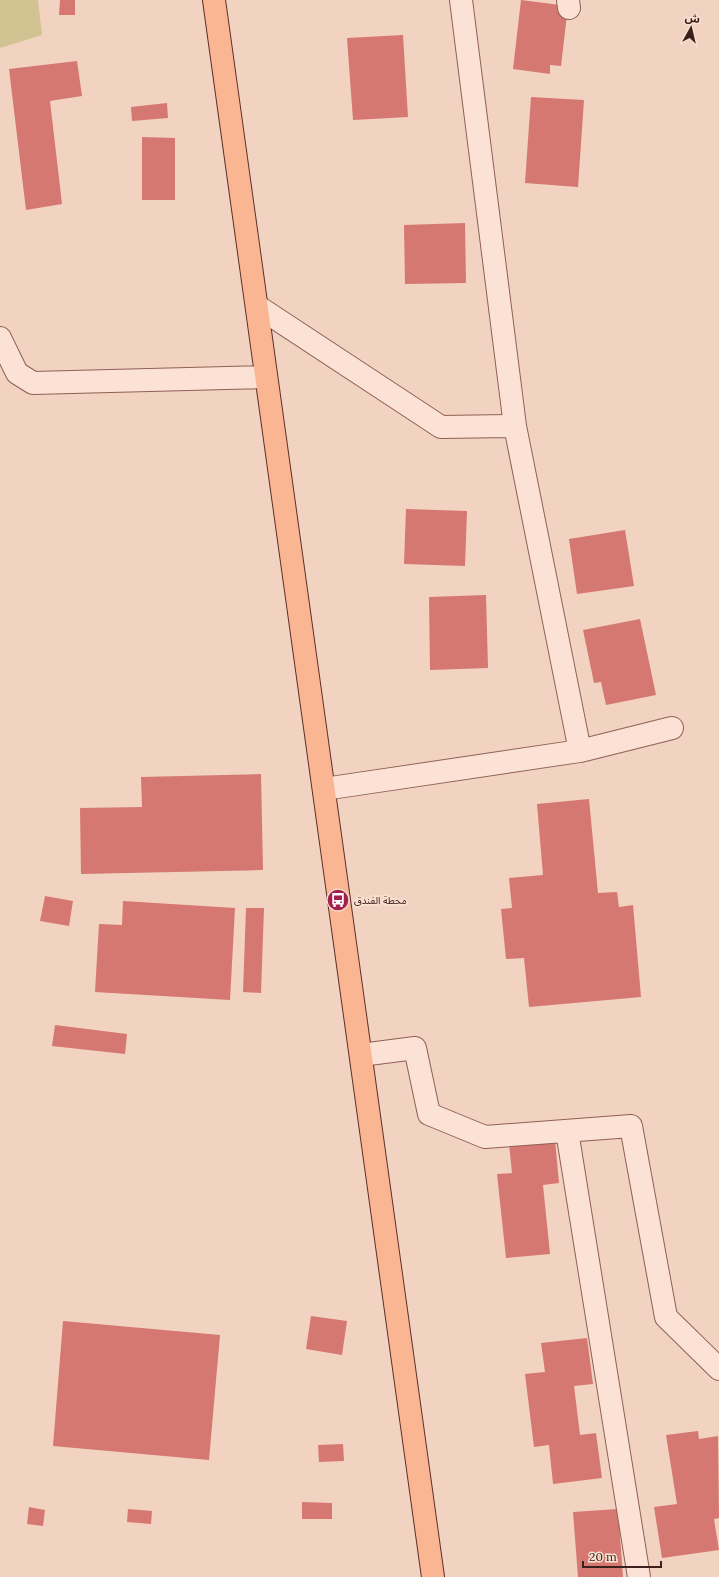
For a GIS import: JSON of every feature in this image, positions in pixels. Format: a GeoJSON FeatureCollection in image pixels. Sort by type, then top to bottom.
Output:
{"type":"FeatureCollection","features":[{"type":"Feature","properties":{"kind":"main road"},"geometry":{"type":"LineString","coordinates":[[214,0],[433,1577]]}},
{"type":"Feature","properties":{"kind":"street"},"geometry":{"type":"LineString","coordinates":[[461,0],[515,426],[580,751]]}},
{"type":"Feature","properties":{"kind":"street"},"geometry":{"type":"LineString","coordinates":[[257,306],[441,427],[515,426]]}},
{"type":"Feature","properties":{"kind":"street"},"geometry":{"type":"LineString","coordinates":[[0,338],[17,374],[33,383],[266,377]]}},
{"type":"Feature","properties":{"kind":"street"},"geometry":{"type":"LineString","coordinates":[[324,789],[580,751],[672,728]]}},
{"type":"Feature","properties":{"kind":"street"},"geometry":{"type":"LineString","coordinates":[[361,1055],[415,1048],[429,1114],[485,1137],[631,1126],[666,1317],[719,1369]]}},
{"type":"Feature","properties":{"kind":"street"},"geometry":{"type":"LineString","coordinates":[[567,1131],[639,1577]]}},
{"type":"Feature","properties":{"kind":"shaded area"},"geometry":{"type":"Polygon","coordinates":[[[0,0],[38,0],[42,35],[0,48],[0,0]]]}},
{"type":"Feature","properties":{"kind":"building"},"geometry":{"type":"Polygon","coordinates":[[[60,0],[75,0],[75,15],[59,15],[60,0]]]}},
{"type":"Feature","properties":{"kind":"building"},"geometry":{"type":"Polygon","coordinates":[[[521,0],[568,6],[561,66],[550,65],[550,74],[513,69],[521,0]]]}},
{"type":"Feature","properties":{"kind":"building"},"geometry":{"type":"Polygon","coordinates":[[[403,35],[408,117],[353,120],[347,38],[403,35]]]}},
{"type":"Feature","properties":{"kind":"building"},"geometry":{"type":"Polygon","coordinates":[[[77,61],[82,96],[50,101],[62,204],[26,210],[9,69],[77,61]]]}},
{"type":"Feature","properties":{"kind":"building"},"geometry":{"type":"Polygon","coordinates":[[[531,97],[584,100],[578,187],[525,183],[531,97]]]}},
{"type":"Feature","properties":{"kind":"building"},"geometry":{"type":"Polygon","coordinates":[[[167,103],[168,118],[132,121],[131,107],[167,103]]]}},
{"type":"Feature","properties":{"kind":"building"},"geometry":{"type":"Polygon","coordinates":[[[142,137],[175,138],[175,200],[142,200],[142,137]]]}},
{"type":"Feature","properties":{"kind":"building"},"geometry":{"type":"Polygon","coordinates":[[[465,223],[466,283],[405,284],[404,225],[465,223]]]}},
{"type":"Feature","properties":{"kind":"building"},"geometry":{"type":"Polygon","coordinates":[[[406,509],[467,511],[465,566],[404,564],[406,509]]]}},
{"type":"Feature","properties":{"kind":"building"},"geometry":{"type":"Polygon","coordinates":[[[625,530],[634,586],[577,594],[569,539],[625,530]]]}},
{"type":"Feature","properties":{"kind":"building"},"geometry":{"type":"Polygon","coordinates":[[[486,595],[488,668],[430,670],[429,597],[486,595]]]}},
{"type":"Feature","properties":{"kind":"building"},"geometry":{"type":"Polygon","coordinates":[[[640,619],[656,695],[606,705],[601,682],[594,683],[583,630],[640,619]]]}},
{"type":"Feature","properties":{"kind":"building"},"geometry":{"type":"Polygon","coordinates":[[[261,774],[263,870],[81,874],[80,808],[142,807],[141,777],[261,774]]]}},
{"type":"Feature","properties":{"kind":"building"},"geometry":{"type":"Polygon","coordinates":[[[589,799],[598,893],[617,892],[619,907],[633,905],[641,997],[529,1007],[524,958],[506,959],[501,909],[512,908],[509,878],[543,875],[537,804],[589,799]]]}},
{"type":"Feature","properties":{"kind":"building"},"geometry":{"type":"Polygon","coordinates":[[[45,896],[73,901],[69,926],[40,921],[45,896]]]}},
{"type":"Feature","properties":{"kind":"building"},"geometry":{"type":"Polygon","coordinates":[[[123,901],[235,908],[230,1000],[95,992],[99,924],[122,925],[123,901]]]}},
{"type":"Feature","properties":{"kind":"building"},"geometry":{"type":"Polygon","coordinates":[[[246,908],[264,908],[261,993],[243,992],[246,908]]]}},
{"type":"Feature","properties":{"kind":"building"},"geometry":{"type":"Polygon","coordinates":[[[55,1025],[127,1034],[125,1054],[52,1046],[55,1025]]]}},
{"type":"Feature","properties":{"kind":"building"},"geometry":{"type":"Polygon","coordinates":[[[555,1140],[559,1183],[543,1185],[550,1254],[506,1258],[497,1174],[512,1173],[509,1144],[555,1140]]]}},
{"type":"Feature","properties":{"kind":"building"},"geometry":{"type":"Polygon","coordinates":[[[311,1316],[347,1321],[342,1355],[306,1349],[311,1316]]]}},
{"type":"Feature","properties":{"kind":"building"},"geometry":{"type":"Polygon","coordinates":[[[63,1321],[220,1335],[209,1460],[53,1446],[63,1321]]]}},
{"type":"Feature","properties":{"kind":"building"},"geometry":{"type":"Polygon","coordinates":[[[587,1338],[593,1384],[574,1386],[580,1435],[596,1433],[602,1478],[553,1484],[549,1445],[534,1447],[525,1374],[545,1372],[541,1343],[587,1338]]]}},
{"type":"Feature","properties":{"kind":"building"},"geometry":{"type":"Polygon","coordinates":[[[698,1431],[699,1439],[718,1436],[719,1518],[714,1519],[719,1550],[662,1558],[654,1507],[677,1504],[666,1435],[698,1431]]]}},
{"type":"Feature","properties":{"kind":"building"},"geometry":{"type":"Polygon","coordinates":[[[343,1444],[344,1461],[319,1462],[318,1445],[343,1444]]]}},
{"type":"Feature","properties":{"kind":"building"},"geometry":{"type":"Polygon","coordinates":[[[302,1502],[332,1503],[332,1519],[302,1519],[302,1502]]]}},
{"type":"Feature","properties":{"kind":"building"},"geometry":{"type":"Polygon","coordinates":[[[29,1507],[45,1510],[43,1526],[27,1524],[29,1507]]]}},
{"type":"Feature","properties":{"kind":"building"},"geometry":{"type":"Polygon","coordinates":[[[128,1509],[152,1511],[151,1524],[127,1522],[128,1509]]]}},
{"type":"Feature","properties":{"kind":"building"},"geometry":{"type":"Polygon","coordinates":[[[618,1509],[623,1577],[578,1577],[573,1512],[618,1509]]]}},
{"type":"Feature","properties":{"kind":"place","name":"محطة الفندق"},"geometry":{"type":"Point","coordinates":[338,900]}}]}
